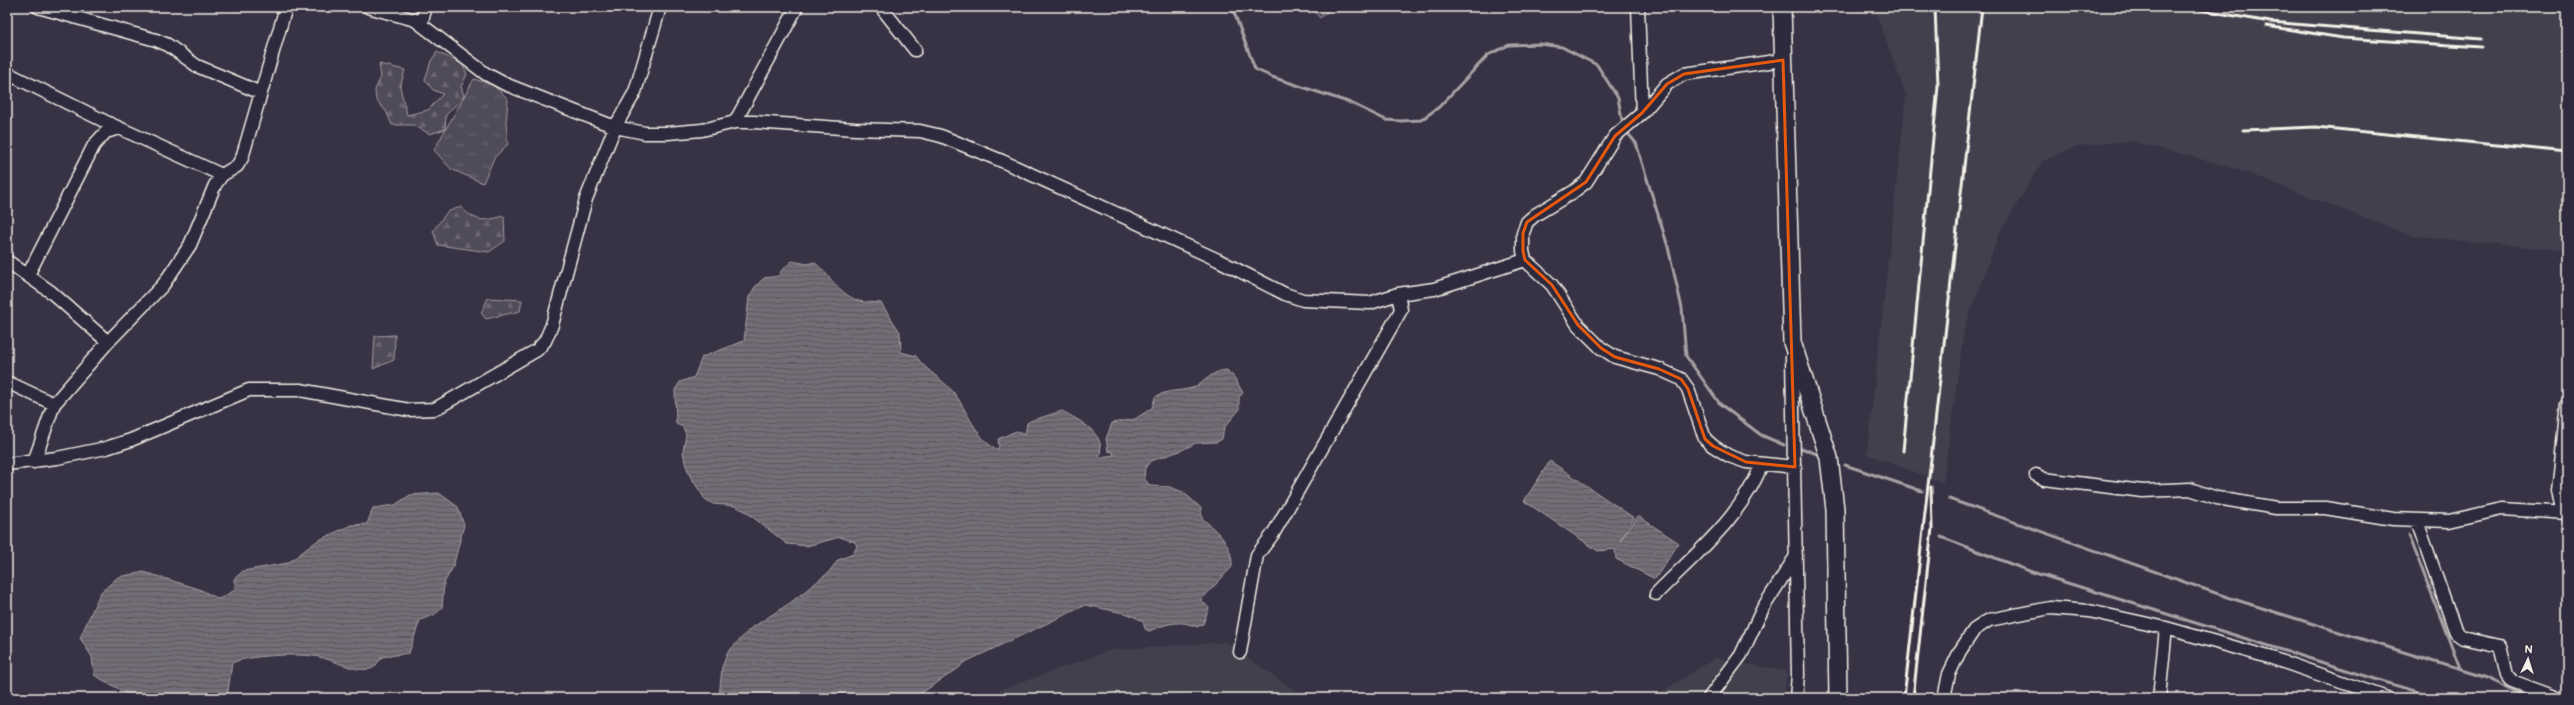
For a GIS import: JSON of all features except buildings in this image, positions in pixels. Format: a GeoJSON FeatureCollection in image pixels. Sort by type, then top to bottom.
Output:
{"type":"FeatureCollection","features":[{"type":"Feature","properties":{"kind":"street"},"geometry":{"type":"LineString","coordinates":[[38,7],[156,40],[168,45],[197,66],[261,93]]}},
{"type":"Feature","properties":{"kind":"street"},"geometry":{"type":"LineString","coordinates":[[34,462],[54,404],[108,342],[163,285],[190,245],[209,198],[222,175],[237,166],[242,158],[286,7]]}},
{"type":"Feature","properties":{"kind":"street"},"geometry":{"type":"LineString","coordinates":[[368,7],[405,17],[421,24],[486,74],[615,127],[645,133],[668,133],[702,130],[735,122],[927,132],[1002,161],[1218,260],[1285,294],[1303,300],[1370,303],[1398,294],[1434,288],[1525,260]]}},
{"type":"Feature","properties":{"kind":"street"},"geometry":{"type":"LineString","coordinates":[[421,24],[426,7]]}},
{"type":"Feature","properties":{"kind":"street"},"geometry":{"type":"LineString","coordinates":[[7,464],[34,462],[106,448],[131,440],[249,390],[300,390],[409,410],[435,409],[537,350],[545,341],[552,325],[586,200],[615,127],[635,92],[660,7]]}},
{"type":"Feature","properties":{"kind":"street"},"geometry":{"type":"LineString","coordinates":[[735,122],[797,7]]}},
{"type":"Feature","properties":{"kind":"street"},"geometry":{"type":"LineString","coordinates":[[881,7],[914,50]]}},
{"type":"Feature","properties":{"kind":"street"},"geometry":{"type":"LineString","coordinates":[[1638,7],[1638,116]]}},
{"type":"Feature","properties":{"kind":"street"},"geometry":{"type":"LineString","coordinates":[[1782,7],[1782,60],[1792,342],[1796,556],[1796,698]]}},
{"type":"Feature","properties":{"kind":"street"},"geometry":{"type":"LineString","coordinates":[[1782,60],[1684,74],[1667,84],[1638,116],[1614,136],[1586,182],[1574,192],[1535,215],[1527,222],[1523,233],[1525,260],[1552,285],[1578,325],[1601,348],[1615,357],[1659,369],[1682,379],[1688,389],[1705,439],[1728,456],[1762,464],[1794,467]]}},
{"type":"Feature","properties":{"kind":"street"},"geometry":{"type":"LineString","coordinates":[[7,73],[119,128],[222,175]]}},
{"type":"Feature","properties":{"kind":"street"},"geometry":{"type":"LineString","coordinates":[[28,275],[94,145],[106,132],[119,128]]}},
{"type":"Feature","properties":{"kind":"street"},"geometry":{"type":"LineString","coordinates":[[7,260],[51,292],[108,342]]}},
{"type":"Feature","properties":{"kind":"street"},"geometry":{"type":"LineString","coordinates":[[1240,652],[1257,556],[1272,534],[1401,310],[1398,294]]}},
{"type":"Feature","properties":{"kind":"street"},"geometry":{"type":"LineString","coordinates":[[1792,342],[1829,458],[1835,509],[1838,698]]}},
{"type":"Feature","properties":{"kind":"street"},"geometry":{"type":"LineString","coordinates":[[7,382],[54,404]]}},
{"type":"Feature","properties":{"kind":"street"},"geometry":{"type":"LineString","coordinates":[[2567,404],[2558,492],[2561,504],[2567,509]]}},
{"type":"Feature","properties":{"kind":"street"},"geometry":{"type":"LineString","coordinates":[[1656,594],[1724,526],[1743,502],[1762,464]]}},
{"type":"Feature","properties":{"kind":"street"},"geometry":{"type":"LineString","coordinates":[[2036,475],[2044,479],[2143,491],[2190,489],[2221,499],[2276,508],[2325,508],[2386,518],[2449,521],[2502,509],[2567,513]]}},
{"type":"Feature","properties":{"kind":"street"},"geometry":{"type":"LineString","coordinates":[[2417,520],[2456,633],[2464,638],[2500,646],[2507,676],[2512,681],[2558,698]]}},
{"type":"Feature","properties":{"kind":"street"},"geometry":{"type":"LineString","coordinates":[[1709,698],[1741,655],[1763,608],[1796,556]]}},
{"type":"Feature","properties":{"kind":"street"},"geometry":{"type":"LineString","coordinates":[[1944,698],[1949,674],[1960,651],[1974,630],[1990,620],[2050,608],[2089,610],[2166,628],[2272,658],[2385,698]]}},
{"type":"Feature","properties":{"kind":"street"},"geometry":{"type":"LineString","coordinates":[[2159,698],[2166,628]]}},
{"type":"Feature","properties":{"kind":"highlighted area"},"geometry":{"type":"Polygon","coordinates":[[[1783,60],[1795,467],[1746,462],[1713,446],[1705,439],[1688,389],[1681,379],[1659,369],[1615,357],[1601,348],[1578,325],[1552,285],[1525,260],[1523,251],[1523,233],[1527,222],[1586,182],[1615,136],[1642,113],[1667,84],[1684,74],[1783,60]]]}},
{"type":"Feature","properties":{"kind":"shaded area"},"geometry":{"type":"Polygon","coordinates":[[[1874,7],[2567,7],[2567,251],[2412,236],[2228,166],[2129,141],[2077,146],[2043,161],[2000,232],[1964,331],[1943,483],[1867,454],[1906,96],[1874,7]]]}},
{"type":"Feature","properties":{"kind":"shaded area"},"geometry":{"type":"Polygon","coordinates":[[[792,261],[807,264],[814,262],[850,297],[862,302],[881,303],[900,332],[901,352],[916,356],[926,368],[954,393],[980,435],[991,446],[997,449],[999,447],[998,439],[1016,431],[1025,435],[1027,423],[1030,421],[1062,411],[1084,423],[1096,435],[1101,449],[1099,457],[1114,455],[1113,452],[1108,451],[1106,439],[1112,423],[1135,419],[1152,408],[1155,397],[1160,394],[1192,388],[1200,384],[1211,375],[1227,370],[1234,377],[1243,393],[1239,397],[1239,410],[1224,428],[1222,439],[1217,442],[1196,443],[1180,451],[1151,461],[1145,468],[1144,478],[1150,486],[1170,487],[1183,492],[1201,508],[1202,518],[1219,534],[1230,552],[1232,567],[1201,600],[1209,608],[1203,624],[1197,627],[1184,623],[1173,623],[1149,631],[1145,629],[1143,621],[1128,614],[1086,605],[963,663],[959,668],[914,698],[719,698],[722,667],[728,652],[750,629],[790,603],[828,573],[838,560],[853,554],[857,546],[855,542],[840,537],[807,546],[787,544],[745,511],[735,506],[713,504],[705,499],[690,476],[685,463],[683,451],[686,435],[683,427],[676,424],[675,390],[680,382],[694,377],[702,357],[744,341],[749,297],[755,287],[764,278],[779,276],[781,271],[792,261]]]}},
{"type":"Feature","properties":{"kind":"shaded area"},"geometry":{"type":"Polygon","coordinates":[[[1550,461],[1634,518],[1620,541],[1638,516],[1679,543],[1655,579],[1616,559],[1615,549],[1598,551],[1524,501],[1550,461]]]}},
{"type":"Feature","properties":{"kind":"shaded area"},"geometry":{"type":"Polygon","coordinates":[[[439,493],[458,507],[464,525],[453,567],[444,583],[442,608],[434,615],[420,620],[409,653],[382,657],[374,667],[370,669],[357,669],[325,658],[300,655],[240,660],[232,663],[227,698],[135,698],[94,675],[92,657],[80,638],[100,593],[118,577],[144,572],[199,589],[219,599],[235,590],[234,579],[243,571],[288,563],[317,541],[351,525],[367,524],[373,508],[395,505],[410,495],[439,493]]]}},
{"type":"Feature","properties":{"kind":"shaded area"},"geometry":{"type":"Polygon","coordinates":[[[1225,642],[1306,698],[978,698],[1111,650],[1225,642]]]}},
{"type":"Feature","properties":{"kind":"shaded area"},"geometry":{"type":"Polygon","coordinates":[[[1715,658],[1787,671],[1784,698],[1652,698],[1715,658]]]}},
{"type":"Feature","properties":{"kind":"green space"},"geometry":{"type":"Polygon","coordinates":[[[1310,7],[1333,7],[1320,18],[1310,7]]]}},
{"type":"Feature","properties":{"kind":"green space"},"geometry":{"type":"Polygon","coordinates":[[[437,52],[462,64],[467,74],[461,87],[464,96],[446,115],[445,129],[430,134],[413,125],[392,125],[386,111],[376,100],[375,90],[381,77],[379,64],[405,70],[400,87],[407,115],[428,110],[443,94],[433,90],[425,80],[431,61],[437,52]]]}},
{"type":"Feature","properties":{"kind":"green space"},"geometry":{"type":"Polygon","coordinates":[[[474,79],[493,85],[508,99],[506,123],[508,144],[494,158],[483,183],[451,169],[434,150],[474,79]]]}},
{"type":"Feature","properties":{"kind":"green space"},"geometry":{"type":"Polygon","coordinates":[[[460,207],[471,216],[480,219],[485,220],[504,216],[505,241],[489,252],[438,245],[433,231],[447,212],[460,207]]]}},
{"type":"Feature","properties":{"kind":"green space"},"geometry":{"type":"Polygon","coordinates":[[[488,298],[522,300],[520,311],[486,319],[481,313],[488,298]]]}},
{"type":"Feature","properties":{"kind":"green space"},"geometry":{"type":"Polygon","coordinates":[[[395,335],[394,360],[373,369],[375,336],[395,335]]]}},
{"type":"Feature","properties":{"kind":"waterway"},"geometry":{"type":"LineString","coordinates":[[1232,7],[1255,69],[1272,77],[1351,103],[1386,120],[1421,120],[1439,107],[1488,55],[1509,45],[1540,44],[1562,47],[1597,65],[1618,98],[1623,125]]}},
{"type":"Feature","properties":{"kind":"waterway"},"geometry":{"type":"LineString","coordinates":[[1625,130],[1636,143],[1668,247],[1682,308],[1686,356],[1720,404],[1761,435],[1784,445]]}},
{"type":"Feature","properties":{"kind":"waterway"},"geometry":{"type":"LineString","coordinates":[[1801,448],[1817,454]]}},
{"type":"Feature","properties":{"kind":"waterway"},"geometry":{"type":"LineString","coordinates":[[1845,465],[1922,491]]}},
{"type":"Feature","properties":{"kind":"waterway"},"geometry":{"type":"LineString","coordinates":[[1949,499],[2227,597],[2487,678],[2529,698]]}},
{"type":"Feature","properties":{"kind":"waterway"},"geometry":{"type":"LineString","coordinates":[[2409,535],[2460,669]]}},
{"type":"Feature","properties":{"kind":"waterway"},"geometry":{"type":"LineString","coordinates":[[1941,537],[2029,571],[2417,692],[2431,698]]}},
{"type":"Feature","properties":{"kind":"railway"},"geometry":{"type":"LineString","coordinates":[[1903,451],[1938,86],[1935,7]]}},
{"type":"Feature","properties":{"kind":"railway"},"geometry":{"type":"LineString","coordinates":[[1904,698],[1982,7]]}},
{"type":"Feature","properties":{"kind":"railway"},"geometry":{"type":"LineString","coordinates":[[2184,7],[2270,22],[2481,39]]}},
{"type":"Feature","properties":{"kind":"railway"},"geometry":{"type":"LineString","coordinates":[[2266,26],[2343,38],[2481,47]]}},
{"type":"Feature","properties":{"kind":"railway"},"geometry":{"type":"LineString","coordinates":[[2243,130],[2316,127],[2567,152]]}},
{"type":"Feature","properties":{"kind":"railway"},"geometry":{"type":"LineString","coordinates":[[1913,698],[1932,528],[1931,487]]}}]}
